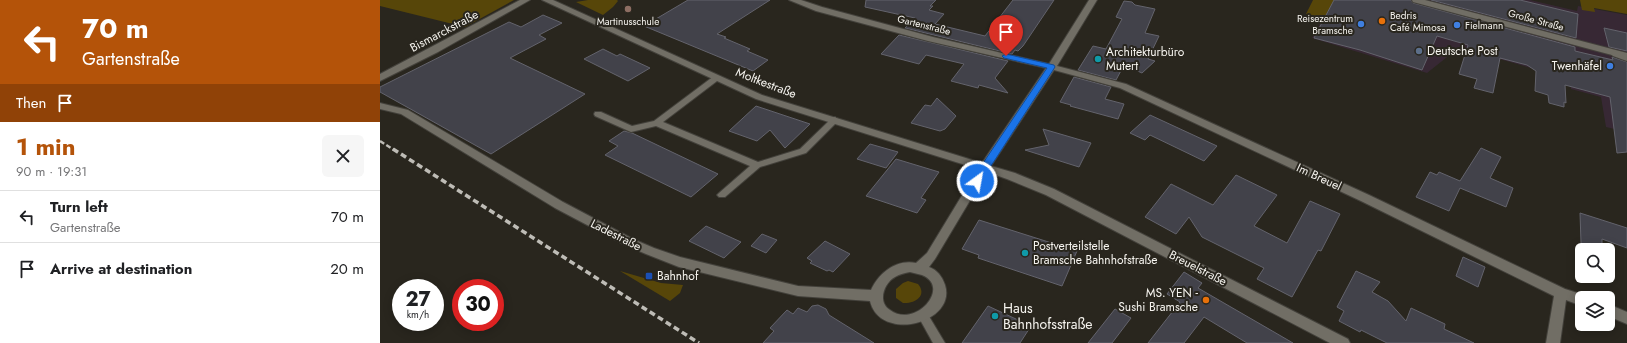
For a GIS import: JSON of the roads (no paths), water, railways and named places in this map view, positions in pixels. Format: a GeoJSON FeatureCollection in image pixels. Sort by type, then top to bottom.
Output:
{"type":"FeatureCollection","features":[{"type":"Feature","properties":{"kind":"street","name":"Bismarckstraße"},"geometry":{"type":"LineString","coordinates":[[380,78],[435,50],[526,0]]}},
{"type":"Feature","properties":{"kind":"street","name":"Moltkestraße"},"geometry":{"type":"LineString","coordinates":[[546,0],[759,97],[984,168]]}},
{"type":"Feature","properties":{"kind":"street","name":"Gartenstraße"},"geometry":{"type":"LineString","coordinates":[[793,0],[819,9],[930,39],[1052,67]]}},
{"type":"Feature","properties":{"kind":"street"},"geometry":{"type":"LineString","coordinates":[[920,268],[931,256],[984,168],[1052,67],[1093,0]]}},
{"type":"Feature","properties":{"kind":"street","name":"Große Straße"},"geometry":{"type":"LineString","coordinates":[[1416,0],[1627,57]]}},
{"type":"Feature","properties":{"kind":"street","name":"Im Breuel"},"geometry":{"type":"LineString","coordinates":[[1052,67],[1123,86],[1143,94],[1365,198],[1561,293],[1575,298]]}},
{"type":"Feature","properties":{"kind":"street","name":"Ladestraße"},"geometry":{"type":"LineString","coordinates":[[380,106],[404,112],[559,205],[628,242],[660,255],[679,262],[798,291],[876,296]]}},
{"type":"Feature","properties":{"kind":"street","name":"Breuelstraße"},"geometry":{"type":"LineString","coordinates":[[984,168],[1011,176],[1050,192],[1343,343]]}},
{"type":"Feature","properties":{"kind":"street"},"geometry":{"type":"LineString","coordinates":[[910,267],[920,268],[934,276],[938,282],[941,289],[937,304],[923,316],[910,320],[896,320],[882,311],[878,306],[876,296],[881,283],[891,273],[900,269],[910,267]]}},
{"type":"Feature","properties":{"kind":"street"},"geometry":{"type":"LineString","coordinates":[[1553,343],[1561,293]]}},
{"type":"Feature","properties":{"kind":"street"},"geometry":{"type":"LineString","coordinates":[[1615,313],[1627,318]]}},
{"type":"Feature","properties":{"kind":"lane"},"geometry":{"type":"LineString","coordinates":[[598,114],[631,129],[657,123],[717,78]]}},
{"type":"Feature","properties":{"kind":"lane"},"geometry":{"type":"LineString","coordinates":[[722,195],[757,165],[803,150],[835,120]]}},
{"type":"Feature","properties":{"kind":"lane"},"geometry":{"type":"LineString","coordinates":[[657,123],[757,165]]}},
{"type":"Feature","properties":{"kind":"lane"},"geometry":{"type":"LineString","coordinates":[[923,316],[939,343]]}},
{"type":"Feature","properties":{"kind":"railway"},"geometry":{"type":"LineString","coordinates":[[380,141],[394,150]]}},
{"type":"Feature","properties":{"kind":"railway"},"geometry":{"type":"LineString","coordinates":[[393,149],[699,343]]}},
{"type":"Feature","properties":{"kind":"place","name":"Martinusschule"},"geometry":{"type":"Point","coordinates":[628,9]}},
{"type":"Feature","properties":{"kind":"place","name":"Bedris Café Mimosa"},"geometry":{"type":"Point","coordinates":[1382,21]}},
{"type":"Feature","properties":{"kind":"place","name":"Reisezentrum Bramsche"},"geometry":{"type":"Point","coordinates":[1361,24]}},
{"type":"Feature","properties":{"kind":"place","name":"Fielmann"},"geometry":{"type":"Point","coordinates":[1457,25]}},
{"type":"Feature","properties":{"kind":"place","name":"Deutsche Post"},"geometry":{"type":"Point","coordinates":[1419,51]}},
{"type":"Feature","properties":{"kind":"place","name":"Architekturbüro Mutert"},"geometry":{"type":"Point","coordinates":[1098,59]}},
{"type":"Feature","properties":{"kind":"place","name":"Twenhäfel"},"geometry":{"type":"Point","coordinates":[1610,66]}},
{"type":"Feature","properties":{"kind":"place","name":"Postverteilstelle Bramsche Bahnhofstraße"},"geometry":{"type":"Point","coordinates":[1025,253]}},
{"type":"Feature","properties":{"kind":"place","name":"Bahnhof"},"geometry":{"type":"Point","coordinates":[649,276]}},
{"type":"Feature","properties":{"kind":"place","name":"MS. YEN - Sushi Bramsche"},"geometry":{"type":"Point","coordinates":[1206,300]}},
{"type":"Feature","properties":{"kind":"place","name":"Haus Bahnhofsstraße"},"geometry":{"type":"Point","coordinates":[995,316]}}]}
